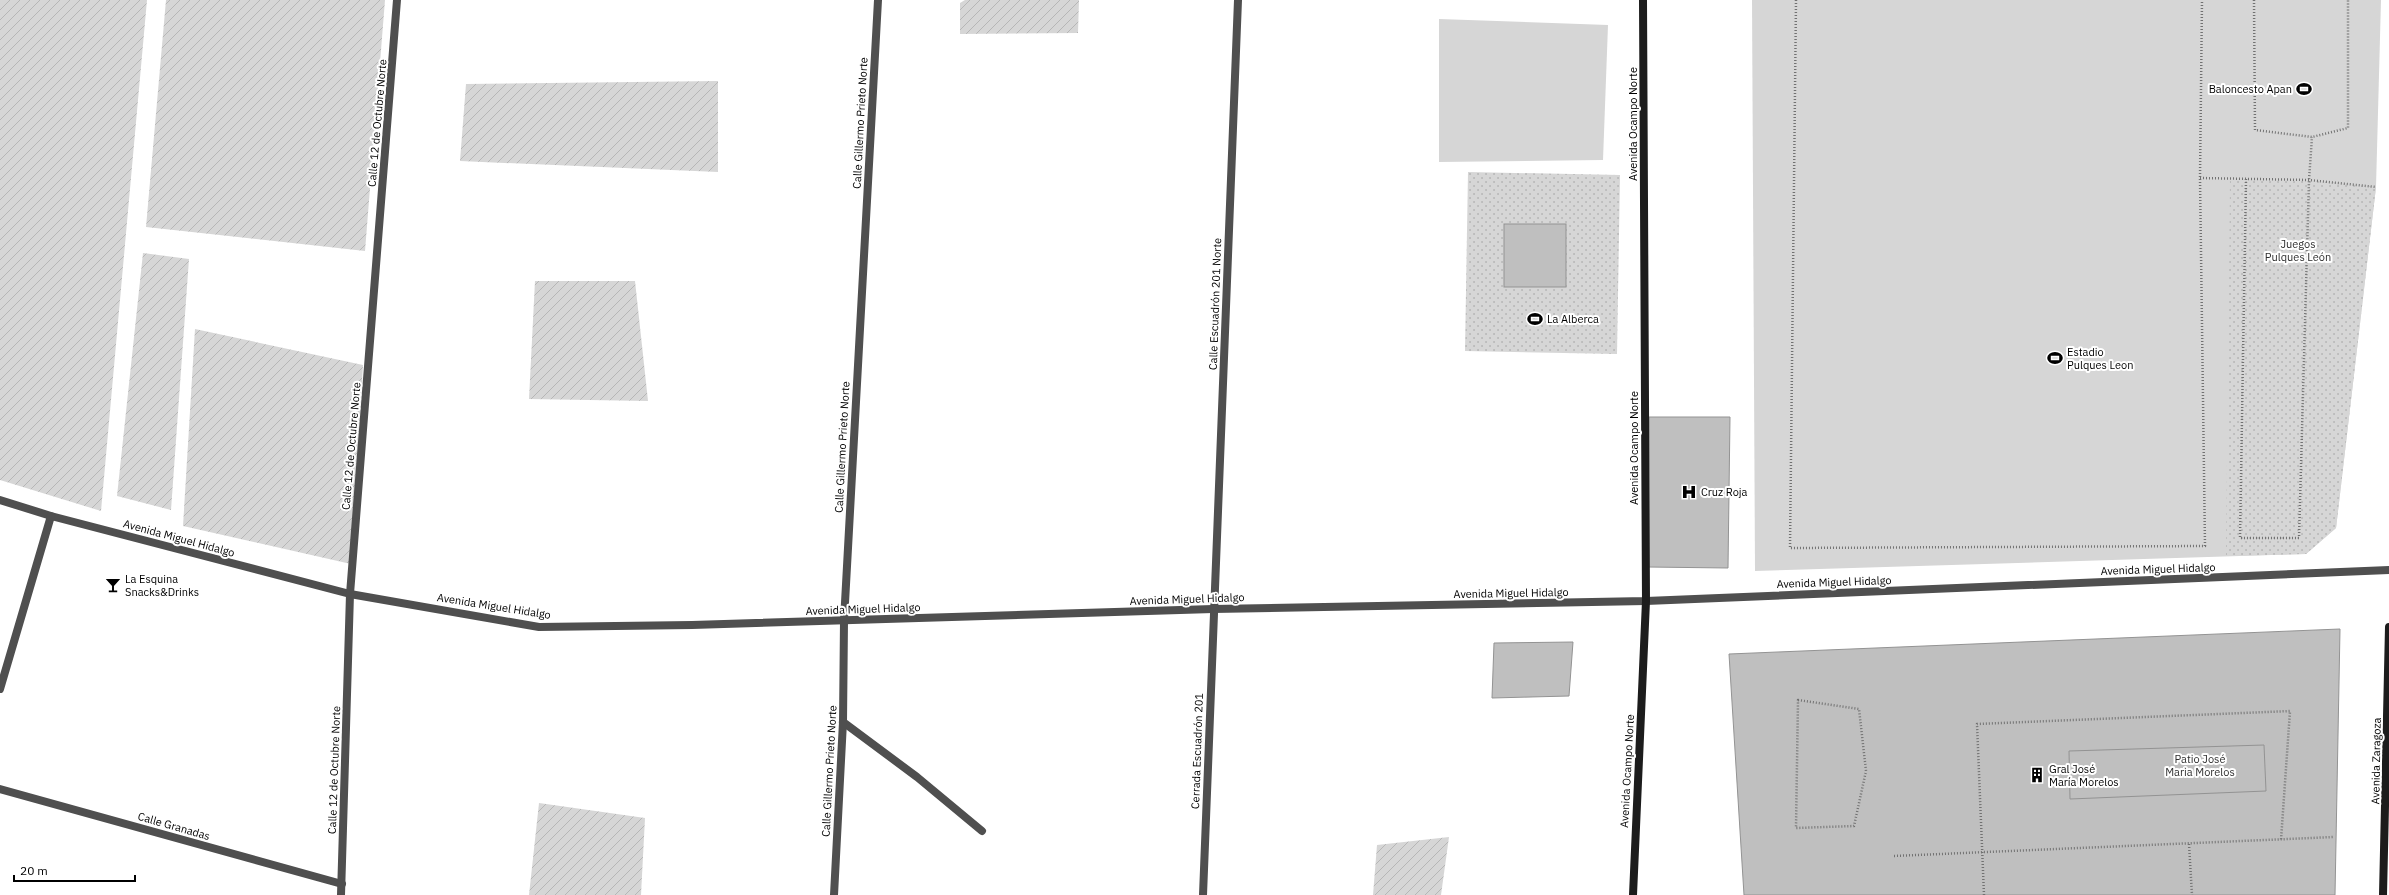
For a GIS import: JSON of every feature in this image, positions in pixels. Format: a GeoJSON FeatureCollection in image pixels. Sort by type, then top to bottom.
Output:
{"type":"FeatureCollection","features":[{"type":"Feature","properties":{"kind":"street","name":"Calle 12 de Octubre Norte"},"geometry":{"type":"LineString","coordinates":[[341,895],[350,594],[398,0]]}},
{"type":"Feature","properties":{"kind":"street","name":"Calle Gillermo Prieto Norte"},"geometry":{"type":"LineString","coordinates":[[834,895],[842,722],[844,621],[878,0]]}},
{"type":"Feature","properties":{"kind":"street","name":"Calle Escuadrón 201 Norte"},"geometry":{"type":"LineString","coordinates":[[1213,609],[1238,0]]}},
{"type":"Feature","properties":{"kind":"street","name":"Avenida Ocampo Norte"},"geometry":{"type":"LineString","coordinates":[[1633,895],[1646,601],[1643,0]]}},
{"type":"Feature","properties":{"kind":"street","name":"Avenida Miguel Hidalgo"},"geometry":{"type":"LineString","coordinates":[[0,500],[51,516],[350,594],[540,627],[844,621],[1213,609],[1646,601],[2389,570]]}},
{"type":"Feature","properties":{"kind":"street"},"geometry":{"type":"LineString","coordinates":[[0,689],[51,516]]}},
{"type":"Feature","properties":{"kind":"street","name":"Cerrada Escuadrón 201"},"geometry":{"type":"LineString","coordinates":[[1203,895],[1213,609]]}},
{"type":"Feature","properties":{"kind":"street","name":"Avenida Zaragoza"},"geometry":{"type":"LineString","coordinates":[[2383,895],[2387,832],[2389,627]]}},
{"type":"Feature","properties":{"kind":"street"},"geometry":{"type":"LineString","coordinates":[[842,722],[917,777],[982,831]]}},
{"type":"Feature","properties":{"kind":"street","name":"Calle Granadas"},"geometry":{"type":"LineString","coordinates":[[0,789],[342,884]]}},
{"type":"Feature","properties":{"kind":"path"},"geometry":{"type":"LineString","coordinates":[[1796,0],[1790,548],[2206,546],[2200,178],[2202,0]]}},
{"type":"Feature","properties":{"kind":"path"},"geometry":{"type":"LineString","coordinates":[[2254,0],[2255,130],[2312,137],[2348,128],[2348,0]]}},
{"type":"Feature","properties":{"kind":"path"},"geometry":{"type":"LineString","coordinates":[[2246,179],[2240,538],[2299,538],[2309,180],[2312,137]]}},
{"type":"Feature","properties":{"kind":"path"},"geometry":{"type":"LineString","coordinates":[[2200,178],[2309,180],[2376,187]]}},
{"type":"Feature","properties":{"kind":"path"},"geometry":{"type":"LineString","coordinates":[[1798,700],[1859,709],[1866,771],[1854,826],[1796,828],[1798,700]]}},
{"type":"Feature","properties":{"kind":"path"},"geometry":{"type":"LineString","coordinates":[[1984,895],[1977,724],[2290,711],[2281,840]]}},
{"type":"Feature","properties":{"kind":"path"},"geometry":{"type":"LineString","coordinates":[[1894,856],[2334,837]]}},
{"type":"Feature","properties":{"kind":"path"},"geometry":{"type":"LineString","coordinates":[[2189,844],[2192,895]]}},
{"type":"Feature","properties":{"kind":"green space"},"geometry":{"type":"Polygon","coordinates":[[[0,0],[147,0],[101,511],[0,480],[0,0]]]}},
{"type":"Feature","properties":{"kind":"green space"},"geometry":{"type":"Polygon","coordinates":[[[166,0],[385,0],[365,251],[146,227],[166,0]]]}},
{"type":"Feature","properties":{"kind":"green space"},"geometry":{"type":"Polygon","coordinates":[[[965,0],[1079,0],[1078,33],[960,34],[960,3],[965,0]]]}},
{"type":"Feature","properties":{"kind":"green space","name":"Estadio Pulques Leon"},"geometry":{"type":"Polygon","coordinates":[[[1752,0],[2381,0],[2376,187],[2336,528],[2306,554],[1755,571],[1752,0]]]}},
{"type":"Feature","properties":{"kind":"green space"},"geometry":{"type":"Polygon","coordinates":[[[1439,19],[1608,25],[1603,160],[1439,162],[1439,19]]]}},
{"type":"Feature","properties":{"kind":"green space"},"geometry":{"type":"Polygon","coordinates":[[[718,81],[718,172],[460,161],[466,84],[718,81]]]}},
{"type":"Feature","properties":{"kind":"green space","name":"La Alberca"},"geometry":{"type":"Polygon","coordinates":[[[1468,172],[1620,175],[1617,354],[1465,351],[1468,172]]]}},
{"type":"Feature","properties":{"kind":"green space","name":"Juegos Pulques León"},"geometry":{"type":"Polygon","coordinates":[[[2230,179],[2309,180],[2376,187],[2336,528],[2306,554],[2226,556],[2230,179]]]}},
{"type":"Feature","properties":{"kind":"green space"},"geometry":{"type":"Polygon","coordinates":[[[143,253],[189,259],[171,510],[117,496],[143,253]]]}},
{"type":"Feature","properties":{"kind":"green space"},"geometry":{"type":"Polygon","coordinates":[[[535,281],[635,281],[648,401],[529,399],[535,281]]]}},
{"type":"Feature","properties":{"kind":"green space"},"geometry":{"type":"Polygon","coordinates":[[[195,329],[363,365],[351,564],[183,526],[195,329]]]}},
{"type":"Feature","properties":{"kind":"green space"},"geometry":{"type":"Polygon","coordinates":[[[539,803],[645,818],[641,895],[529,895],[539,803]]]}},
{"type":"Feature","properties":{"kind":"green space"},"geometry":{"type":"Polygon","coordinates":[[[1449,837],[1441,895],[1373,895],[1377,845],[1449,837]]]}},
{"type":"Feature","properties":{"kind":"building","name":"La Alberca"},"geometry":{"type":"Polygon","coordinates":[[[1504,224],[1566,224],[1566,287],[1504,287],[1504,224]]]}},
{"type":"Feature","properties":{"kind":"building","name":"Cruz Roja"},"geometry":{"type":"Polygon","coordinates":[[[1649,417],[1730,417],[1728,568],[1648,567],[1649,417]]]}},
{"type":"Feature","properties":{"kind":"building","name":"Patio José Maria Morelos"},"geometry":{"type":"Polygon","coordinates":[[[2340,629],[2335,895],[1744,895],[1729,654],[2340,629]]]}},
{"type":"Feature","properties":{"kind":"building"},"geometry":{"type":"Polygon","coordinates":[[[1573,642],[1569,696],[1492,698],[1494,643],[1573,642]]]}},
{"type":"Feature","properties":{"kind":"building"},"geometry":{"type":"Polygon","coordinates":[[[2264,745],[2266,791],[2070,799],[2069,751],[2264,745]]]}},
{"type":"Feature","properties":{"kind":"place","name":"Baloncesto Apan"},"geometry":{"type":"Point","coordinates":[2304,89]}},
{"type":"Feature","properties":{"kind":"place","name":"La Alberca"},"geometry":{"type":"Point","coordinates":[1535,319]}},
{"type":"Feature","properties":{"kind":"place","name":"Estadio Pulques Leon"},"geometry":{"type":"Point","coordinates":[2055,358]}},
{"type":"Feature","properties":{"kind":"place","name":"Cruz Roja"},"geometry":{"type":"Point","coordinates":[1689,492]}},
{"type":"Feature","properties":{"kind":"place","name":"La Esquina Snacks&Drinks"},"geometry":{"type":"Point","coordinates":[113,585]}},
{"type":"Feature","properties":{"kind":"place","name":"Gral José María Morelos"},"geometry":{"type":"Point","coordinates":[2037,775]}}]}
